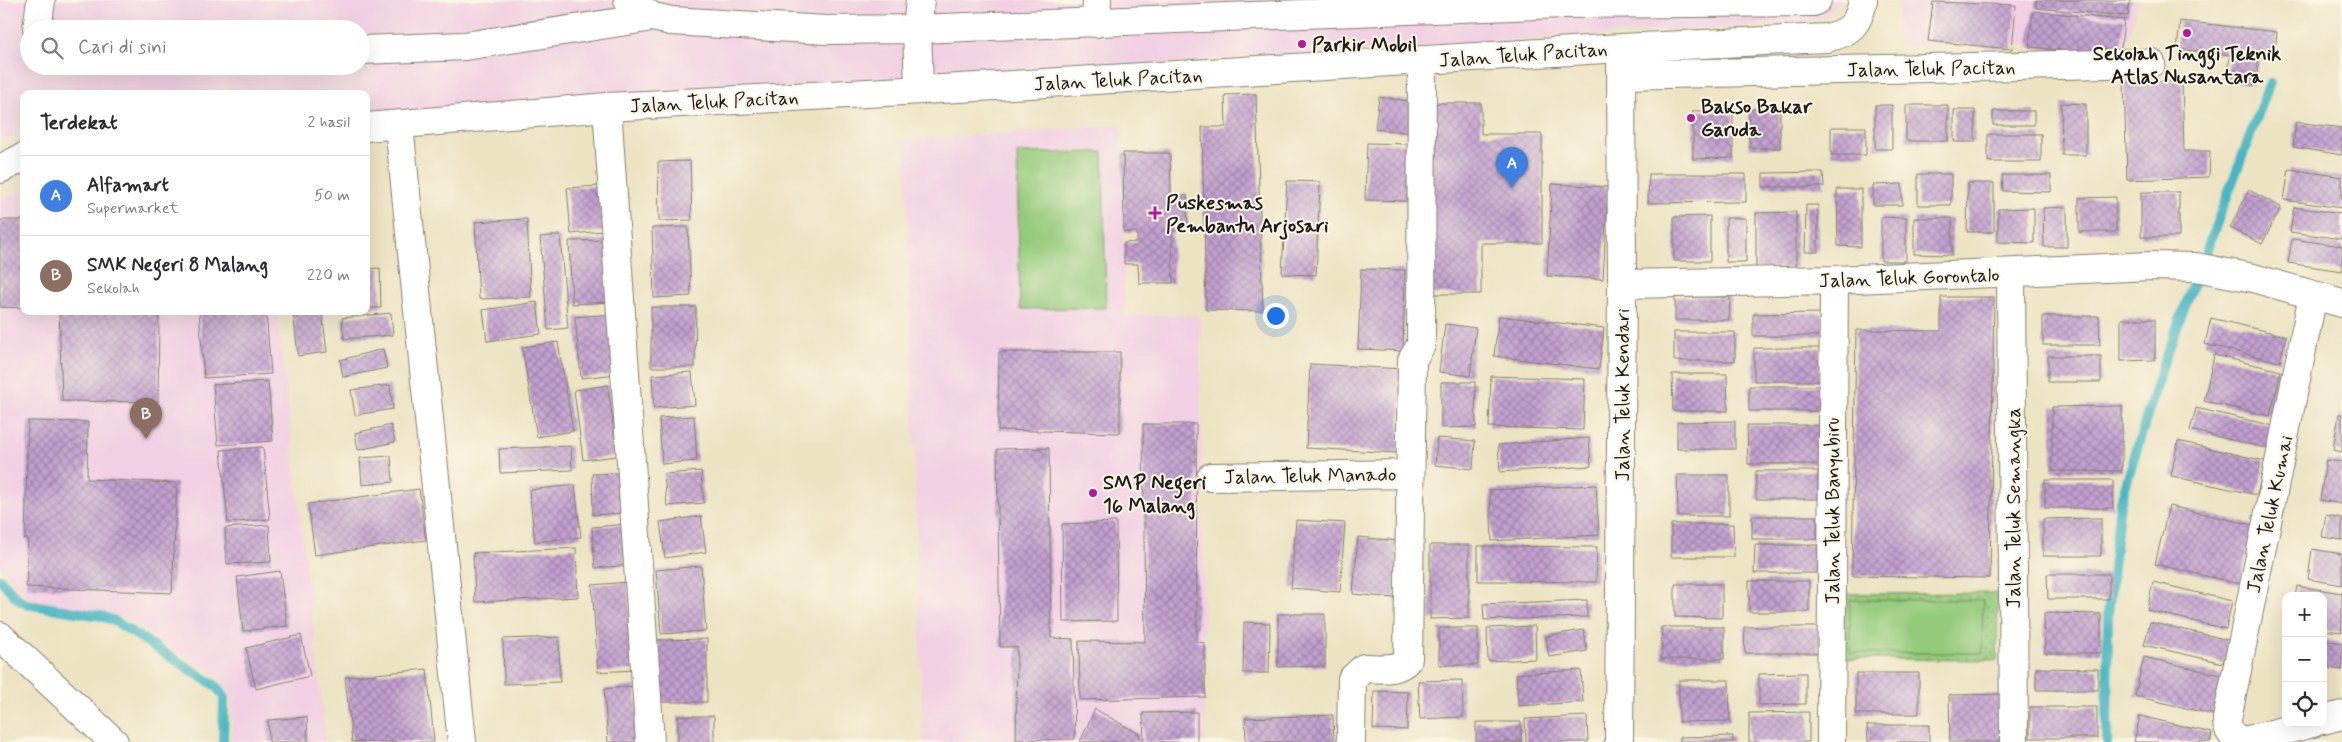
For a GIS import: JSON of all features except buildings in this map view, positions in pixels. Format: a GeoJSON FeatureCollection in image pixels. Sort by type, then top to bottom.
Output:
{"type":"FeatureCollection","features":[{"type":"Feature","properties":{"kind":"street"},"geometry":{"type":"LineString","coordinates":[[38,20],[41,0]]}},
{"type":"Feature","properties":{"kind":"street"},"geometry":{"type":"LineString","coordinates":[[628,0],[653,16],[671,21],[827,30],[917,29],[1097,12],[1562,2],[1813,2],[1816,0]]}},
{"type":"Feature","properties":{"kind":"street"},"geometry":{"type":"LineString","coordinates":[[919,89],[917,29],[920,0]]}},
{"type":"Feature","properties":{"kind":"street","name":"Jalan Teluk Pacitan"},"geometry":{"type":"LineString","coordinates":[[370,127],[607,107],[1621,48],[1826,38],[1848,31],[1856,24],[1862,7]]}},
{"type":"Feature","properties":{"kind":"street"},"geometry":{"type":"LineString","coordinates":[[370,50],[464,46],[653,16]]}},
{"type":"Feature","properties":{"kind":"street","name":"Jalan Teluk Kendari"},"geometry":{"type":"LineString","coordinates":[[1619,742],[1622,284],[1621,48]]}},
{"type":"Feature","properties":{"kind":"street"},"geometry":{"type":"LineString","coordinates":[[1351,742],[1352,679],[1364,668],[1396,668],[1403,665],[1408,659],[1412,360],[1421,345],[1422,60]]}},
{"type":"Feature","properties":{"kind":"street","name":"Jalan Teluk Pacitan"},"geometry":{"type":"LineString","coordinates":[[1622,75],[2151,63]]}},
{"type":"Feature","properties":{"kind":"street"},"geometry":{"type":"LineString","coordinates":[[607,107],[650,742]]}},
{"type":"Feature","properties":{"kind":"street"},"geometry":{"type":"LineString","coordinates":[[399,125],[462,742]]}},
{"type":"Feature","properties":{"kind":"street"},"geometry":{"type":"LineString","coordinates":[[0,169],[20,159]]}},
{"type":"Feature","properties":{"kind":"street","name":"Jalan Teluk Gorontalo"},"geometry":{"type":"LineString","coordinates":[[1622,284],[1834,280],[2151,266],[2196,267],[2253,278],[2342,303]]}},
{"type":"Feature","properties":{"kind":"street","name":"Jalan Teluk Semangka"},"geometry":{"type":"LineString","coordinates":[[2011,273],[2014,742]]}},
{"type":"Feature","properties":{"kind":"street","name":"Jalan Teluk Banyubiru"},"geometry":{"type":"LineString","coordinates":[[1831,742],[1834,280]]}},
{"type":"Feature","properties":{"kind":"street","name":"Jalan Teluk Kumai"},"geometry":{"type":"LineString","coordinates":[[2298,727],[2254,740],[2236,739],[2227,727],[2227,718],[2313,295]]}},
{"type":"Feature","properties":{"kind":"street","name":"Jalan Teluk Manado"},"geometry":{"type":"LineString","coordinates":[[1210,477],[1409,474]]}},
{"type":"Feature","properties":{"kind":"street"},"geometry":{"type":"LineString","coordinates":[[0,636],[114,742]]}},
{"type":"Feature","properties":{"kind":"street"},"geometry":{"type":"LineString","coordinates":[[2327,719],[2342,715]]}},
{"type":"Feature","properties":{"kind":"shaded area"},"geometry":{"type":"Polygon","coordinates":[[[0,0],[1841,0],[1827,15],[1813,21],[370,115],[370,90],[20,90],[20,137],[0,139],[0,0]]]}},
{"type":"Feature","properties":{"kind":"shaded area"},"geometry":{"type":"Polygon","coordinates":[[[1899,0],[2139,0],[2126,43],[1896,45],[1899,0]]]}},
{"type":"Feature","properties":{"kind":"shaded area","name":"SMP Negeri 16 Malang"},"geometry":{"type":"Polygon","coordinates":[[[1122,125],[1125,315],[1200,315],[1205,742],[923,742],[905,140],[1122,125]]]}},
{"type":"Feature","properties":{"kind":"shaded area"},"geometry":{"type":"Polygon","coordinates":[[[20,192],[20,315],[277,315],[326,742],[232,742],[232,701],[219,677],[121,616],[31,601],[0,567],[0,200],[20,192]]]}},
{"type":"Feature","properties":{"kind":"green space"},"geometry":{"type":"Polygon","coordinates":[[[1103,152],[1106,308],[1020,309],[1017,153],[1103,152]]]}},
{"type":"Feature","properties":{"kind":"green space"},"geometry":{"type":"Polygon","coordinates":[[[1998,593],[1997,660],[1841,659],[1841,594],[1998,593]]]}},
{"type":"Feature","properties":{"kind":"green space"},"geometry":{"type":"Polygon","coordinates":[[[1850,600],[1983,600],[1982,653],[1850,653],[1850,600]]]}},
{"type":"Feature","properties":{"kind":"waterway"},"geometry":{"type":"LineString","coordinates":[[2207,249],[2270,83]]}},
{"type":"Feature","properties":{"kind":"waterway"},"geometry":{"type":"LineString","coordinates":[[2107,742],[2108,614],[2120,504],[2162,367],[2196,277]]}},
{"type":"Feature","properties":{"kind":"waterway"},"geometry":{"type":"LineString","coordinates":[[0,579],[18,599],[26,604],[101,616],[113,620],[216,686],[224,697],[223,742]]}},
{"type":"Feature","properties":{"kind":"place","name":"Sekolah Tinggi Teknik Atlas Nusantara"},"geometry":{"type":"Point","coordinates":[2187,33]}},
{"type":"Feature","properties":{"kind":"place","name":"Parkir Mobil"},"geometry":{"type":"Point","coordinates":[1302,44]}},
{"type":"Feature","properties":{"kind":"place","name":"Bakso Bakar Garuda"},"geometry":{"type":"Point","coordinates":[1691,118]}},
{"type":"Feature","properties":{"kind":"place","name":"Alfamart"},"geometry":{"type":"Point","coordinates":[1512,188]}},
{"type":"Feature","properties":{"kind":"place","name":"Puskesmas Pembantu Arjosari"},"geometry":{"type":"Point","coordinates":[1155,213]}},
{"type":"Feature","properties":{"kind":"place","name":"SMK Negeri 8 Malang"},"geometry":{"type":"Point","coordinates":[146,439]}},
{"type":"Feature","properties":{"kind":"place","name":"SMP Negeri 16 Malang"},"geometry":{"type":"Point","coordinates":[1093,493]}}]}
